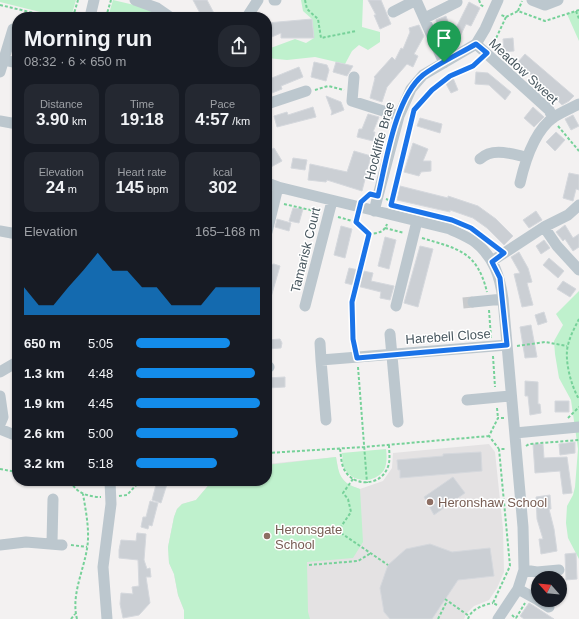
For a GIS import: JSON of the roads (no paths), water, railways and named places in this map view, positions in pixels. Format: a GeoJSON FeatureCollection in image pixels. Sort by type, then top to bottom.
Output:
{"type":"FeatureCollection","features":[{"type":"Feature","properties":{"kind":"street"},"geometry":{"type":"LineString","coordinates":[[91,12],[94,0]]}},
{"type":"Feature","properties":{"kind":"street"},"geometry":{"type":"LineString","coordinates":[[135,0],[157,8],[163,12]]}},
{"type":"Feature","properties":{"kind":"street"},"geometry":{"type":"LineString","coordinates":[[250,12],[258,0]]}},
{"type":"Feature","properties":{"kind":"street"},"geometry":{"type":"LineString","coordinates":[[393,12],[416,0],[444,62]]}},
{"type":"Feature","properties":{"kind":"street"},"geometry":{"type":"LineString","coordinates":[[476,44],[498,0]]}},
{"type":"Feature","properties":{"kind":"street"},"geometry":{"type":"LineString","coordinates":[[532,0],[545,5],[558,0]]}},
{"type":"Feature","properties":{"kind":"street"},"geometry":{"type":"LineString","coordinates":[[425,18],[457,2]]}},
{"type":"Feature","properties":{"kind":"street"},"geometry":{"type":"LineString","coordinates":[[0,72],[2,60],[12,32]]}},
{"type":"Feature","properties":{"kind":"street","name":"Meadow Sweet"},"geometry":{"type":"LineString","coordinates":[[476,44],[549,110],[553,118]]}},
{"type":"Feature","properties":{"kind":"street","name":"Hockliffe Brae"},"geometry":{"type":"LineString","coordinates":[[374,211],[399,116],[411,89],[423,76],[476,44]]}},
{"type":"Feature","properties":{"kind":"street"},"geometry":{"type":"LineString","coordinates":[[2,60],[12,62]]}},
{"type":"Feature","properties":{"kind":"street"},"geometry":{"type":"LineString","coordinates":[[354,77],[352,102],[399,116]]}},
{"type":"Feature","properties":{"kind":"street"},"geometry":{"type":"LineString","coordinates":[[272,102],[306,91]]}},
{"type":"Feature","properties":{"kind":"street","name":"Meadow Sweet"},"geometry":{"type":"LineString","coordinates":[[520,183],[526,157],[539,135],[553,118],[579,104]]}},
{"type":"Feature","properties":{"kind":"street"},"geometry":{"type":"LineString","coordinates":[[0,121],[12,123]]}},
{"type":"Feature","properties":{"kind":"street"},"geometry":{"type":"LineString","coordinates":[[480,158],[496,151],[526,157]]}},
{"type":"Feature","properties":{"kind":"street"},"geometry":{"type":"LineString","coordinates":[[272,185],[450,229],[475,242],[492,262],[500,278],[513,343],[510,396],[515,433],[523,527],[524,570],[518,589],[498,619]]}},
{"type":"Feature","properties":{"kind":"street"},"geometry":{"type":"LineString","coordinates":[[272,213],[278,187]]}},
{"type":"Feature","properties":{"kind":"street","name":"Tamarisk Court"},"geometry":{"type":"LineString","coordinates":[[305,306],[332,200]]}},
{"type":"Feature","properties":{"kind":"street"},"geometry":{"type":"LineString","coordinates":[[492,262],[544,227],[568,214],[579,205]]}},
{"type":"Feature","properties":{"kind":"street"},"geometry":{"type":"LineString","coordinates":[[396,306],[417,221]]}},
{"type":"Feature","properties":{"kind":"street"},"geometry":{"type":"LineString","coordinates":[[544,227],[556,246],[579,270]]}},
{"type":"Feature","properties":{"kind":"street"},"geometry":{"type":"LineString","coordinates":[[0,231],[12,233]]}},
{"type":"Feature","properties":{"kind":"street"},"geometry":{"type":"LineString","coordinates":[[473,302],[503,299]]}},
{"type":"Feature","properties":{"kind":"street","name":"Harebell Close"},"geometry":{"type":"LineString","coordinates":[[390,334],[398,422]]}},
{"type":"Feature","properties":{"kind":"street"},"geometry":{"type":"LineString","coordinates":[[320,343],[326,420]]}},
{"type":"Feature","properties":{"kind":"street","name":"Harebell Close"},"geometry":{"type":"LineString","coordinates":[[321,360],[513,343]]}},
{"type":"Feature","properties":{"kind":"street"},"geometry":{"type":"LineString","coordinates":[[0,372],[12,365]]}},
{"type":"Feature","properties":{"kind":"street"},"geometry":{"type":"LineString","coordinates":[[0,396],[3,417],[0,424]]}},
{"type":"Feature","properties":{"kind":"street"},"geometry":{"type":"LineString","coordinates":[[467,400],[510,396]]}},
{"type":"Feature","properties":{"kind":"street"},"geometry":{"type":"LineString","coordinates":[[515,433],[579,427]]}},
{"type":"Feature","properties":{"kind":"street"},"geometry":{"type":"LineString","coordinates":[[0,429],[12,434]]}},
{"type":"Feature","properties":{"kind":"street"},"geometry":{"type":"LineString","coordinates":[[107,619],[103,567],[111,504],[110,486]]}},
{"type":"Feature","properties":{"kind":"street"},"geometry":{"type":"LineString","coordinates":[[0,545],[26,542],[57,544],[53,499]]}},
{"type":"Feature","properties":{"kind":"street"},"geometry":{"type":"LineString","coordinates":[[524,570],[537,572],[560,570]]}},
{"type":"Feature","properties":{"kind":"street"},"geometry":{"type":"LineString","coordinates":[[518,589],[531,596]]}},
{"type":"Feature","properties":{"kind":"tunnel"},"geometry":{"type":"LineString","coordinates":[[463,303],[473,302]]}},
{"type":"Feature","properties":{"kind":"place","name":"Heronshaw School"},"geometry":{"type":"Point","coordinates":[430,502]}},
{"type":"Feature","properties":{"kind":"place","name":"Heronsgate School"},"geometry":{"type":"Point","coordinates":[267,536]}}]}
